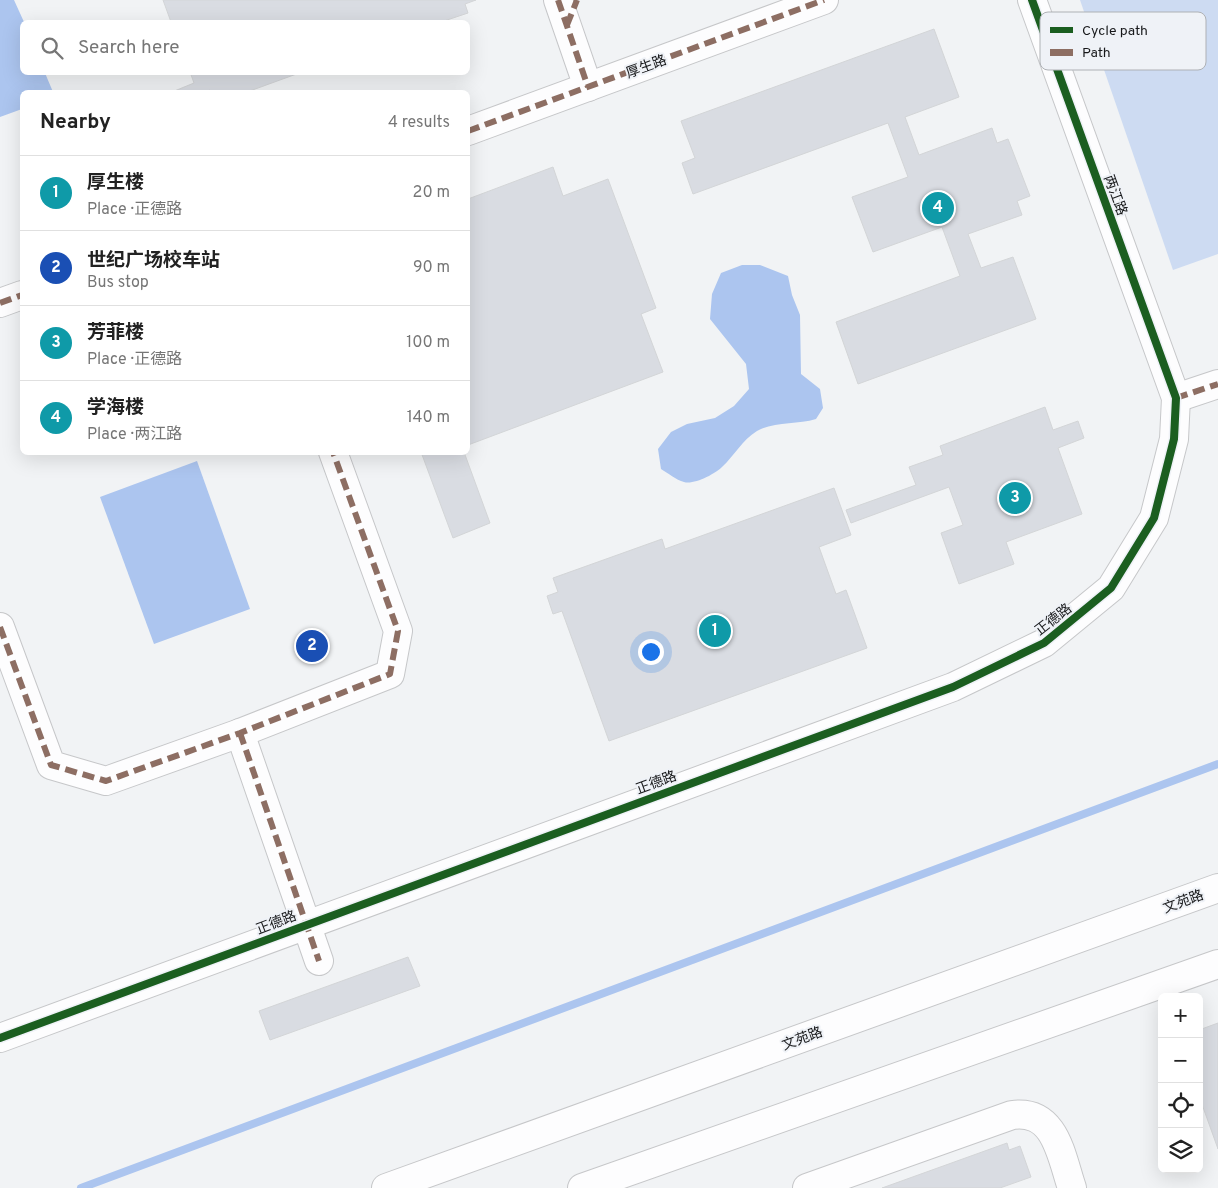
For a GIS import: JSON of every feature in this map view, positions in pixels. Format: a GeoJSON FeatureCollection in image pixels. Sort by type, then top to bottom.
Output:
{"type":"FeatureCollection","features":[{"type":"Feature","properties":{"kind":"street"},"geometry":{"type":"LineString","coordinates":[[558,0],[588,87]]}},
{"type":"Feature","properties":{"kind":"street","name":"厚生路"},"geometry":{"type":"LineString","coordinates":[[470,130],[824,0]]}},
{"type":"Feature","properties":{"kind":"street","name":"两江路"},"geometry":{"type":"LineString","coordinates":[[1032,0],[1040,22]]}},
{"type":"Feature","properties":{"kind":"street","name":"两江路"},"geometry":{"type":"LineString","coordinates":[[1057,70],[1176,398]]}},
{"type":"Feature","properties":{"kind":"street"},"geometry":{"type":"LineString","coordinates":[[0,303],[20,296]]}},
{"type":"Feature","properties":{"kind":"street"},"geometry":{"type":"LineString","coordinates":[[1176,398],[1218,384]]}},
{"type":"Feature","properties":{"kind":"street","name":"正德路"},"geometry":{"type":"LineString","coordinates":[[0,1038],[305,924],[953,687],[1044,643],[1111,588],[1154,518],[1174,439],[1176,398]]}},
{"type":"Feature","properties":{"kind":"street"},"geometry":{"type":"LineString","coordinates":[[0,627],[51,765],[106,781],[240,733],[390,674],[398,631],[334,455]]}},
{"type":"Feature","properties":{"kind":"street"},"geometry":{"type":"LineString","coordinates":[[240,733],[319,961]]}},
{"type":"Feature","properties":{"kind":"street","name":"文苑路"},"geometry":{"type":"LineString","coordinates":[[392,1187],[1218,888]]}},
{"type":"Feature","properties":{"kind":"street"},"geometry":{"type":"LineString","coordinates":[[582,1188],[1218,964]]}},
{"type":"Feature","properties":{"kind":"street"},"geometry":{"type":"LineString","coordinates":[[807,1188],[1012,1115],[1021,1114],[1031,1115],[1048,1126],[1054,1135],[1072,1188]]}},
{"type":"Feature","properties":{"kind":"shaded area"},"geometry":{"type":"Polygon","coordinates":[[[1080,0],[1218,0],[1218,254],[1173,270],[1104,70],[1206,70],[1206,12],[1084,12],[1080,0]]]}},
{"type":"Feature","properties":{"kind":"water"},"geometry":{"type":"Polygon","coordinates":[[[0,0],[14,0],[23,20],[20,20],[20,75],[46,75],[52,90],[20,90],[20,110],[0,117],[0,0]]]}},
{"type":"Feature","properties":{"kind":"water"},"geometry":{"type":"Polygon","coordinates":[[[742,265],[760,265],[788,276],[792,295],[800,315],[801,374],[820,389],[823,408],[816,419],[779,424],[757,431],[747,439],[719,470],[699,480],[688,483],[684,482],[661,469],[658,449],[671,432],[687,424],[715,418],[734,406],[749,389],[746,364],[710,319],[712,294],[721,273],[742,265]]]}},
{"type":"Feature","properties":{"kind":"water"},"geometry":{"type":"Polygon","coordinates":[[[197,461],[250,609],[154,644],[100,497],[197,461]]]}},
{"type":"Feature","properties":{"kind":"building"},"geometry":{"type":"Polygon","coordinates":[[[163,0],[476,0],[465,4],[468,13],[447,20],[170,20],[163,0]]]}},
{"type":"Feature","properties":{"kind":"building"},"geometry":{"type":"Polygon","coordinates":[[[934,29],[959,97],[905,117],[919,155],[992,128],[997,143],[1008,139],[1030,196],[1017,201],[1022,215],[968,234],[981,268],[1013,257],[1036,319],[858,384],[836,322],[960,276],[942,227],[873,252],[852,197],[908,177],[888,123],[693,194],[682,163],[695,158],[681,121],[934,29]]]}},
{"type":"Feature","properties":{"kind":"building"},"geometry":{"type":"Polygon","coordinates":[[[191,75],[294,75],[252,90],[177,90],[194,83],[191,75]]]}},
{"type":"Feature","properties":{"kind":"building"},"geometry":{"type":"Polygon","coordinates":[[[553,167],[563,196],[608,179],[656,308],[641,314],[663,372],[470,444],[470,198],[553,167]]]}},
{"type":"Feature","properties":{"kind":"building"},"geometry":{"type":"Polygon","coordinates":[[[1045,407],[1053,430],[1078,421],[1084,438],[1058,448],[1082,514],[1006,542],[1014,564],[959,584],[941,533],[963,525],[949,487],[851,523],[846,510],[916,485],[909,467],[943,455],[940,446],[1045,407]]]}},
{"type":"Feature","properties":{"kind":"building"},"geometry":{"type":"Polygon","coordinates":[[[422,455],[465,455],[490,523],[453,538],[422,455]]]}},
{"type":"Feature","properties":{"kind":"building"},"geometry":{"type":"Polygon","coordinates":[[[834,488],[851,535],[819,547],[836,594],[846,590],[867,648],[609,741],[562,611],[553,614],[547,596],[558,592],[553,578],[662,539],[665,549],[834,488]]]}},
{"type":"Feature","properties":{"kind":"building"},"geometry":{"type":"Polygon","coordinates":[[[408,957],[420,986],[270,1040],[259,1011],[408,957]]]}},
{"type":"Feature","properties":{"kind":"building"},"geometry":{"type":"Polygon","coordinates":[[[1218,1023],[1218,1149],[1203,1107],[1203,1029],[1218,1023]]]}},
{"type":"Feature","properties":{"kind":"building"},"geometry":{"type":"Polygon","coordinates":[[[1007,1143],[1009,1150],[1020,1146],[1031,1177],[1000,1188],[882,1188],[1007,1143]]]}},
{"type":"Feature","properties":{"kind":"waterway"},"geometry":{"type":"LineString","coordinates":[[81,1188],[1218,764]]}},
{"type":"Feature","properties":{"kind":"marked path"},"geometry":{"type":"LineString","coordinates":[[558,0],[588,87]]}},
{"type":"Feature","properties":{"kind":"marked path"},"geometry":{"type":"LineString","coordinates":[[567,25],[577,0]]}},
{"type":"Feature","properties":{"kind":"marked path"},"geometry":{"type":"LineString","coordinates":[[470,130],[824,0]]}},
{"type":"Feature","properties":{"kind":"marked path"},"geometry":{"type":"LineString","coordinates":[[0,303],[20,296]]}},
{"type":"Feature","properties":{"kind":"marked path"},"geometry":{"type":"LineString","coordinates":[[1176,398],[1218,384]]}},
{"type":"Feature","properties":{"kind":"marked path"},"geometry":{"type":"LineString","coordinates":[[0,627],[51,765],[106,781],[240,733],[390,674],[398,631],[334,455]]}},
{"type":"Feature","properties":{"kind":"marked path"},"geometry":{"type":"LineString","coordinates":[[240,733],[319,961]]}},
{"type":"Feature","properties":{"kind":"cycle path"},"geometry":{"type":"LineString","coordinates":[[1032,0],[1040,22]]}},
{"type":"Feature","properties":{"kind":"cycle path"},"geometry":{"type":"LineString","coordinates":[[0,1038],[953,687],[1044,643],[1111,588],[1154,518],[1174,439],[1176,398],[1057,70]]}},
{"type":"Feature","properties":{"kind":"place","name":"学海楼"},"geometry":{"type":"Point","coordinates":[938,208]}},
{"type":"Feature","properties":{"kind":"place","name":"芳菲楼"},"geometry":{"type":"Point","coordinates":[1015,498]}},
{"type":"Feature","properties":{"kind":"place","name":"厚生楼"},"geometry":{"type":"Point","coordinates":[715,631]}},
{"type":"Feature","properties":{"kind":"place","name":"世纪广场校车站"},"geometry":{"type":"Point","coordinates":[312,646]}}]}
